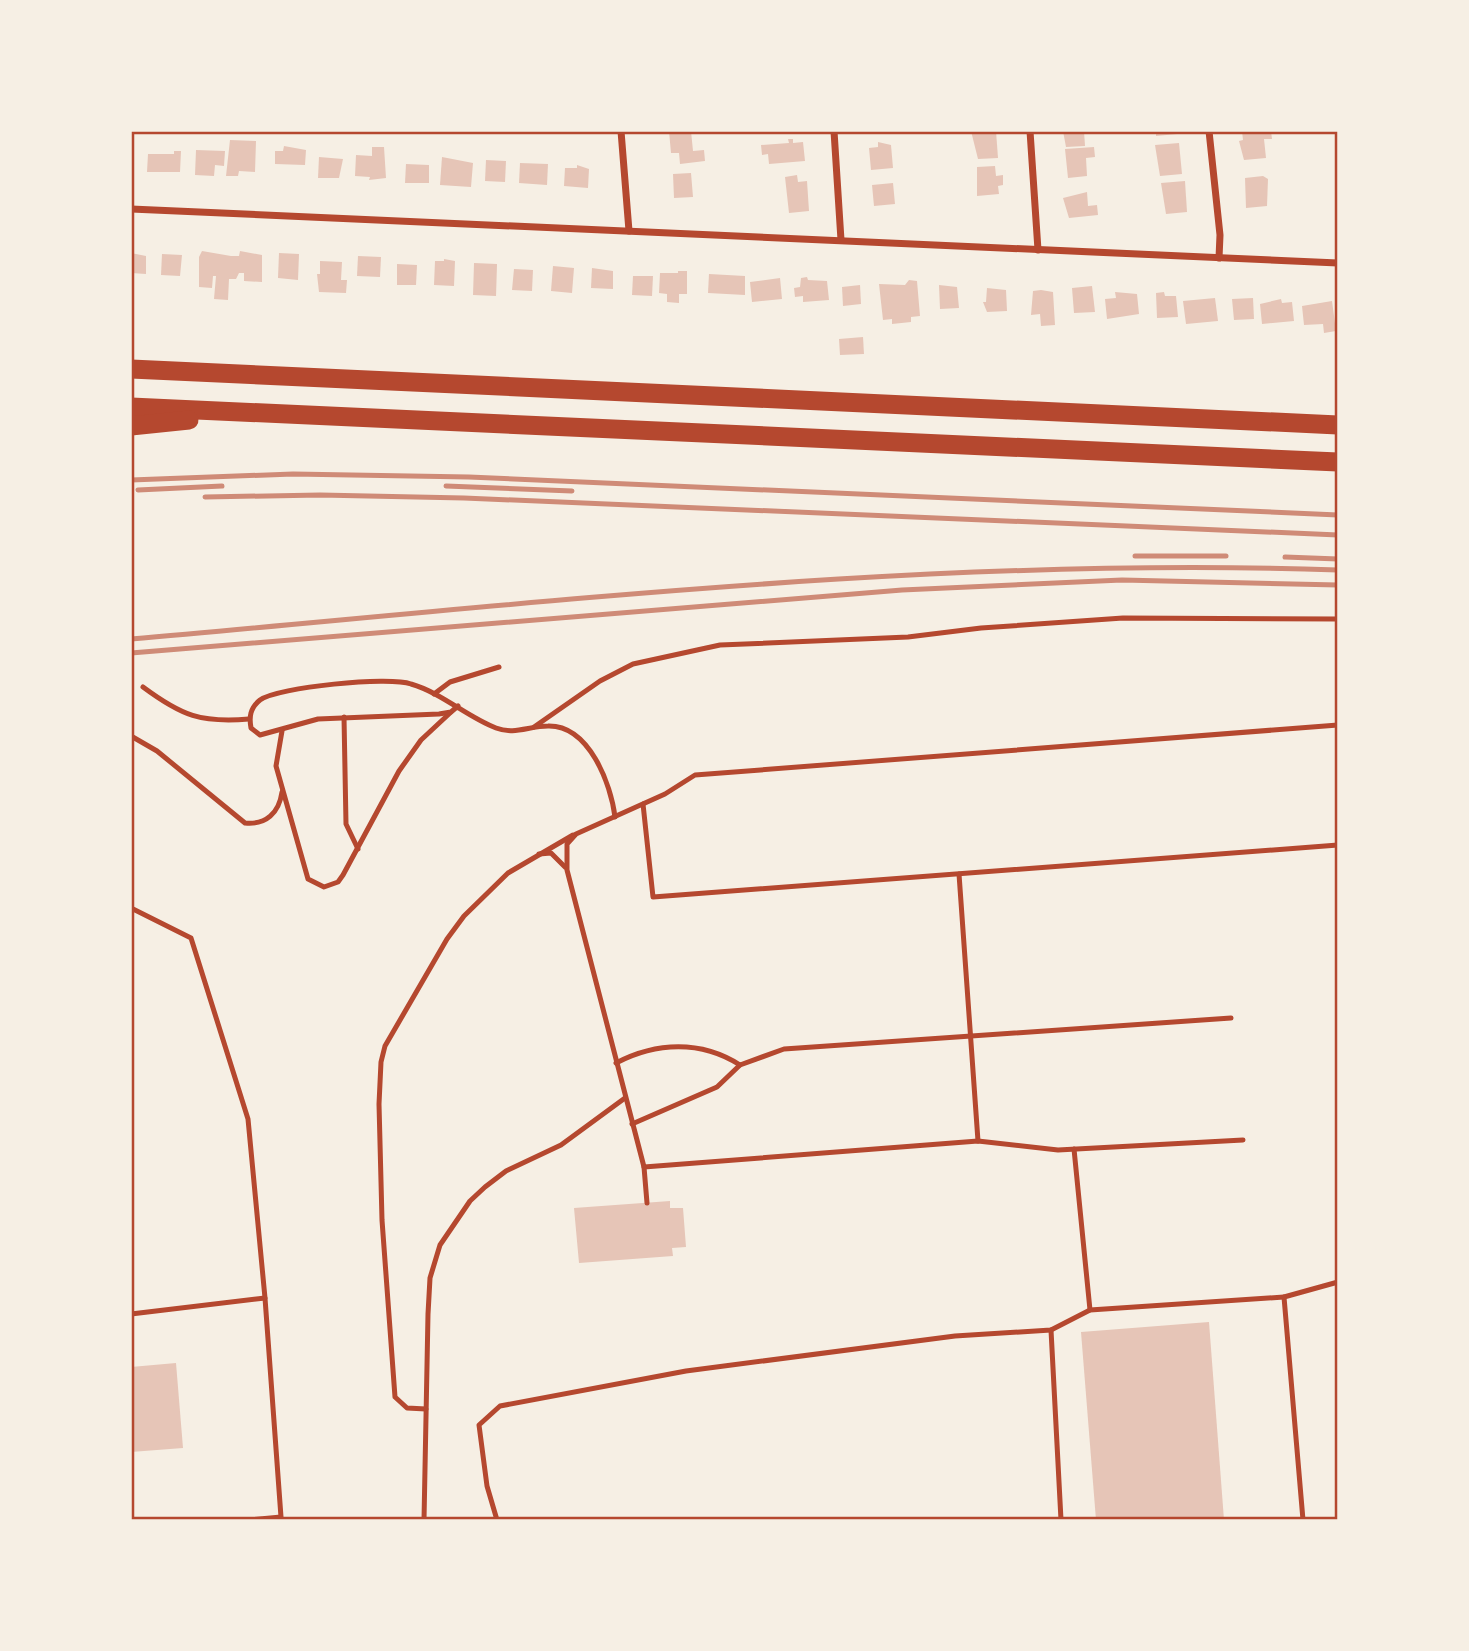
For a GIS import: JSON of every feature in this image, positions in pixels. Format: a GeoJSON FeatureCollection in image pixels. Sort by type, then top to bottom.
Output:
{"type":"FeatureCollection","features":[{"type":"Feature","properties":{"kind":"highway"},"geometry":{"type":"LineString","coordinates":[[131,369],[1338,425]]}},
{"type":"Feature","properties":{"kind":"highway"},"geometry":{"type":"LineString","coordinates":[[131,407],[1338,462]]}},
{"type":"Feature","properties":{"kind":"highway"},"geometry":{"type":"LineString","coordinates":[[131,426],[259,413]]}},
{"type":"Feature","properties":{"kind":"street"},"geometry":{"type":"LineString","coordinates":[[621,131],[629,231]]}},
{"type":"Feature","properties":{"kind":"street"},"geometry":{"type":"LineString","coordinates":[[834,131],[841,240]]}},
{"type":"Feature","properties":{"kind":"street"},"geometry":{"type":"LineString","coordinates":[[1030,131],[1038,250]]}},
{"type":"Feature","properties":{"kind":"street"},"geometry":{"type":"LineString","coordinates":[[1209,131],[1220,234],[1219,258]]}},
{"type":"Feature","properties":{"kind":"street"},"geometry":{"type":"LineString","coordinates":[[131,209],[1338,264]]}},
{"type":"Feature","properties":{"kind":"lane"},"geometry":{"type":"LineString","coordinates":[[534,727],[600,681],[633,664],[720,645],[908,637],[981,628],[1123,618],[1338,619]]}},
{"type":"Feature","properties":{"kind":"lane"},"geometry":{"type":"LineString","coordinates":[[434,694],[450,682],[499,667]]}},
{"type":"Feature","properties":{"kind":"lane"},"geometry":{"type":"LineString","coordinates":[[451,712],[318,719],[260,735],[251,729],[249,719],[257,702],[279,691],[395,681],[411,683],[499,730],[520,731],[551,726],[564,729],[592,755],[604,771],[612,792],[615,817]]}},
{"type":"Feature","properties":{"kind":"lane"},"geometry":{"type":"LineString","coordinates":[[143,687],[191,717],[219,721],[249,719]]}},
{"type":"Feature","properties":{"kind":"lane"},"geometry":{"type":"LineString","coordinates":[[282,731],[276,757],[300,859],[313,884],[324,887],[338,882],[399,771],[421,740],[458,706]]}},
{"type":"Feature","properties":{"kind":"lane"},"geometry":{"type":"LineString","coordinates":[[344,717],[346,824],[358,849]]}},
{"type":"Feature","properties":{"kind":"lane"},"geometry":{"type":"LineString","coordinates":[[426,1409],[402,1406],[395,1398],[382,1220],[381,1062],[393,1030],[458,923],[482,896],[536,854],[643,804],[695,775],[1338,725]]}},
{"type":"Feature","properties":{"kind":"lane"},"geometry":{"type":"LineString","coordinates":[[131,736],[157,751],[245,822],[259,823],[271,817],[280,803],[281,782]]}},
{"type":"Feature","properties":{"kind":"lane"},"geometry":{"type":"LineString","coordinates":[[643,804],[653,897],[1338,845]]}},
{"type":"Feature","properties":{"kind":"lane"},"geometry":{"type":"LineString","coordinates":[[576,834],[567,844],[567,870],[644,1167],[647,1203]]}},
{"type":"Feature","properties":{"kind":"lane"},"geometry":{"type":"LineString","coordinates":[[536,854],[551,853],[567,870]]}},
{"type":"Feature","properties":{"kind":"lane"},"geometry":{"type":"LineString","coordinates":[[959,874],[978,1141]]}},
{"type":"Feature","properties":{"kind":"lane"},"geometry":{"type":"LineString","coordinates":[[131,908],[191,938],[247,1119],[265,1298],[281,1517],[250,1520]]}},
{"type":"Feature","properties":{"kind":"lane"},"geometry":{"type":"LineString","coordinates":[[632,1124],[717,1087],[740,1065],[784,1049],[1231,1018]]}},
{"type":"Feature","properties":{"kind":"lane"},"geometry":{"type":"LineString","coordinates":[[616,1063],[641,1051],[675,1045],[710,1051],[740,1065]]}},
{"type":"Feature","properties":{"kind":"lane"},"geometry":{"type":"LineString","coordinates":[[424,1520],[429,1294],[440,1245],[470,1201],[485,1187],[506,1171],[561,1145],[625,1098]]}},
{"type":"Feature","properties":{"kind":"lane"},"geometry":{"type":"LineString","coordinates":[[644,1167],[978,1141],[1074,1149],[1242,1140]]}},
{"type":"Feature","properties":{"kind":"lane"},"geometry":{"type":"LineString","coordinates":[[1074,1149],[1090,1310]]}},
{"type":"Feature","properties":{"kind":"lane"},"geometry":{"type":"LineString","coordinates":[[497,1520],[487,1486],[479,1425],[500,1406],[686,1371],[955,1336],[1051,1329],[1090,1310],[1284,1297],[1338,1282]]}},
{"type":"Feature","properties":{"kind":"lane"},"geometry":{"type":"LineString","coordinates":[[1284,1297],[1303,1520]]}},
{"type":"Feature","properties":{"kind":"lane"},"geometry":{"type":"LineString","coordinates":[[131,1314],[265,1298]]}},
{"type":"Feature","properties":{"kind":"lane"},"geometry":{"type":"LineString","coordinates":[[1051,1329],[1061,1520]]}},
{"type":"Feature","properties":{"kind":"building"},"geometry":{"type":"Polygon","coordinates":[[[669,131],[691,131],[693,151],[704,150],[705,161],[680,164],[679,153],[671,153],[669,131]]]}},
{"type":"Feature","properties":{"kind":"building"},"geometry":{"type":"Polygon","coordinates":[[[971,131],[996,131],[998,158],[978,159],[971,131]]]}},
{"type":"Feature","properties":{"kind":"building"},"geometry":{"type":"Polygon","coordinates":[[[1063,131],[1084,131],[1085,146],[1066,147],[1063,131]]]}},
{"type":"Feature","properties":{"kind":"building"},"geometry":{"type":"Polygon","coordinates":[[[1156,131],[1176,131],[1177,134],[1156,136],[1156,131]]]}},
{"type":"Feature","properties":{"kind":"building"},"geometry":{"type":"Polygon","coordinates":[[[1242,131],[1271,131],[1272,139],[1264,139],[1266,158],[1244,160],[1239,141],[1243,140],[1242,131]]]}},
{"type":"Feature","properties":{"kind":"building"},"geometry":{"type":"Polygon","coordinates":[[[788,139],[793,139],[793,143],[803,142],[805,161],[769,164],[768,154],[762,155],[761,145],[789,143],[788,139]]]}},
{"type":"Feature","properties":{"kind":"building"},"geometry":{"type":"Polygon","coordinates":[[[230,140],[256,141],[255,172],[239,171],[238,176],[226,176],[230,140]]]}},
{"type":"Feature","properties":{"kind":"building"},"geometry":{"type":"Polygon","coordinates":[[[878,142],[891,145],[893,168],[871,170],[869,148],[878,147],[878,142]]]}},
{"type":"Feature","properties":{"kind":"building"},"geometry":{"type":"Polygon","coordinates":[[[1179,143],[1182,174],[1160,176],[1155,145],[1179,143]]]}},
{"type":"Feature","properties":{"kind":"building"},"geometry":{"type":"Polygon","coordinates":[[[284,146],[306,150],[305,165],[275,164],[275,151],[283,151],[284,146]]]}},
{"type":"Feature","properties":{"kind":"building"},"geometry":{"type":"Polygon","coordinates":[[[372,147],[384,147],[386,178],[369,180],[370,177],[355,176],[356,155],[372,156],[372,147]]]}},
{"type":"Feature","properties":{"kind":"building"},"geometry":{"type":"Polygon","coordinates":[[[1094,147],[1095,157],[1086,158],[1087,176],[1068,178],[1065,149],[1094,147]]]}},
{"type":"Feature","properties":{"kind":"building"},"geometry":{"type":"Polygon","coordinates":[[[196,150],[225,151],[224,166],[215,165],[214,176],[195,175],[196,150]]]}},
{"type":"Feature","properties":{"kind":"building"},"geometry":{"type":"Polygon","coordinates":[[[174,151],[181,151],[180,172],[147,172],[148,154],[174,154],[174,151]]]}},
{"type":"Feature","properties":{"kind":"building"},"geometry":{"type":"Polygon","coordinates":[[[319,157],[343,159],[339,178],[318,178],[319,157]]]}},
{"type":"Feature","properties":{"kind":"building"},"geometry":{"type":"Polygon","coordinates":[[[442,157],[473,163],[471,187],[440,185],[442,157]]]}},
{"type":"Feature","properties":{"kind":"building"},"geometry":{"type":"Polygon","coordinates":[[[486,160],[506,161],[505,182],[485,181],[486,160]]]}},
{"type":"Feature","properties":{"kind":"building"},"geometry":{"type":"Polygon","coordinates":[[[520,163],[548,164],[547,185],[519,183],[520,163]]]}},
{"type":"Feature","properties":{"kind":"building"},"geometry":{"type":"Polygon","coordinates":[[[406,164],[429,165],[429,183],[405,183],[406,164]]]}},
{"type":"Feature","properties":{"kind":"building"},"geometry":{"type":"Polygon","coordinates":[[[577,165],[589,169],[588,188],[564,186],[565,168],[577,168],[577,165]]]}},
{"type":"Feature","properties":{"kind":"building"},"geometry":{"type":"Polygon","coordinates":[[[995,166],[996,176],[1003,175],[1003,185],[998,186],[999,194],[977,196],[977,167],[995,166]]]}},
{"type":"Feature","properties":{"kind":"building"},"geometry":{"type":"Polygon","coordinates":[[[691,173],[693,197],[674,198],[673,174],[691,173]]]}},
{"type":"Feature","properties":{"kind":"building"},"geometry":{"type":"Polygon","coordinates":[[[797,175],[798,182],[807,181],[809,211],[789,213],[785,177],[797,175]]]}},
{"type":"Feature","properties":{"kind":"building"},"geometry":{"type":"Polygon","coordinates":[[[1263,176],[1268,179],[1267,206],[1246,208],[1245,178],[1263,176]]]}},
{"type":"Feature","properties":{"kind":"building"},"geometry":{"type":"Polygon","coordinates":[[[1185,181],[1187,212],[1166,214],[1161,183],[1185,181]]]}},
{"type":"Feature","properties":{"kind":"building"},"geometry":{"type":"Polygon","coordinates":[[[893,183],[895,204],[874,206],[872,185],[893,183]]]}},
{"type":"Feature","properties":{"kind":"building"},"geometry":{"type":"Polygon","coordinates":[[[1087,192],[1088,206],[1097,205],[1098,215],[1069,218],[1063,198],[1087,192]]]}},
{"type":"Feature","properties":{"kind":"building"},"geometry":{"type":"Polygon","coordinates":[[[202,251],[231,256],[239,256],[240,251],[262,255],[262,282],[244,281],[244,273],[239,273],[236,279],[229,279],[228,300],[214,299],[216,276],[213,276],[212,288],[199,287],[199,257],[202,251]]]}},
{"type":"Feature","properties":{"kind":"building"},"geometry":{"type":"Polygon","coordinates":[[[131,253],[146,256],[146,274],[131,273],[131,253]]]}},
{"type":"Feature","properties":{"kind":"building"},"geometry":{"type":"Polygon","coordinates":[[[279,253],[299,254],[298,280],[278,278],[279,253]]]}},
{"type":"Feature","properties":{"kind":"building"},"geometry":{"type":"Polygon","coordinates":[[[162,254],[182,255],[180,276],[161,275],[162,254]]]}},
{"type":"Feature","properties":{"kind":"building"},"geometry":{"type":"Polygon","coordinates":[[[358,256],[381,257],[380,277],[357,276],[358,256]]]}},
{"type":"Feature","properties":{"kind":"building"},"geometry":{"type":"Polygon","coordinates":[[[320,261],[342,262],[341,280],[347,280],[346,293],[319,292],[317,274],[320,274],[320,261]]]}},
{"type":"Feature","properties":{"kind":"building"},"geometry":{"type":"Polygon","coordinates":[[[435,261],[455,261],[454,286],[434,285],[435,261]]]}},
{"type":"Feature","properties":{"kind":"building"},"geometry":{"type":"Polygon","coordinates":[[[474,263],[497,264],[496,296],[473,295],[474,263]]]}},
{"type":"Feature","properties":{"kind":"building"},"geometry":{"type":"Polygon","coordinates":[[[397,264],[417,265],[416,285],[397,285],[397,264]]]}},
{"type":"Feature","properties":{"kind":"building"},"geometry":{"type":"Polygon","coordinates":[[[553,266],[574,268],[572,293],[551,291],[553,266]]]}},
{"type":"Feature","properties":{"kind":"building"},"geometry":{"type":"Polygon","coordinates":[[[592,268],[613,271],[613,289],[591,288],[592,268]]]}},
{"type":"Feature","properties":{"kind":"building"},"geometry":{"type":"Polygon","coordinates":[[[514,269],[533,270],[532,291],[512,290],[514,269]]]}},
{"type":"Feature","properties":{"kind":"building"},"geometry":{"type":"Polygon","coordinates":[[[687,271],[687,294],[679,294],[679,303],[667,302],[667,294],[659,293],[660,273],[687,271]]]}},
{"type":"Feature","properties":{"kind":"building"},"geometry":{"type":"Polygon","coordinates":[[[709,274],[745,276],[745,295],[708,293],[709,274]]]}},
{"type":"Feature","properties":{"kind":"building"},"geometry":{"type":"Polygon","coordinates":[[[633,276],[653,276],[652,296],[632,295],[633,276]]]}},
{"type":"Feature","properties":{"kind":"building"},"geometry":{"type":"Polygon","coordinates":[[[807,277],[808,280],[827,281],[829,300],[803,302],[803,296],[795,297],[794,288],[800,287],[801,278],[807,277]]]}},
{"type":"Feature","properties":{"kind":"building"},"geometry":{"type":"Polygon","coordinates":[[[780,278],[782,299],[752,302],[750,282],[780,278]]]}},
{"type":"Feature","properties":{"kind":"building"},"geometry":{"type":"Polygon","coordinates":[[[909,280],[917,281],[920,316],[911,317],[911,322],[892,324],[892,319],[883,320],[879,284],[905,285],[909,280]]]}},
{"type":"Feature","properties":{"kind":"building"},"geometry":{"type":"Polygon","coordinates":[[[860,285],[861,304],[843,306],[842,287],[860,285]]]}},
{"type":"Feature","properties":{"kind":"building"},"geometry":{"type":"Polygon","coordinates":[[[939,285],[957,287],[959,308],[940,309],[939,285]]]}},
{"type":"Feature","properties":{"kind":"building"},"geometry":{"type":"Polygon","coordinates":[[[1092,286],[1095,312],[1074,313],[1072,288],[1092,286]]]}},
{"type":"Feature","properties":{"kind":"building"},"geometry":{"type":"Polygon","coordinates":[[[987,288],[1006,290],[1007,311],[987,312],[983,302],[986,302],[987,288]]]}},
{"type":"Feature","properties":{"kind":"building"},"geometry":{"type":"Polygon","coordinates":[[[1033,291],[1053,292],[1055,325],[1041,326],[1040,314],[1031,315],[1033,291]]]}},
{"type":"Feature","properties":{"kind":"building"},"geometry":{"type":"Polygon","coordinates":[[[1115,292],[1137,294],[1139,314],[1107,319],[1105,299],[1116,298],[1115,292]]]}},
{"type":"Feature","properties":{"kind":"building"},"geometry":{"type":"Polygon","coordinates":[[[1164,292],[1165,296],[1176,296],[1178,317],[1157,318],[1156,293],[1164,292]]]}},
{"type":"Feature","properties":{"kind":"building"},"geometry":{"type":"Polygon","coordinates":[[[1215,298],[1218,321],[1186,324],[1183,301],[1215,298]]]}},
{"type":"Feature","properties":{"kind":"building"},"geometry":{"type":"Polygon","coordinates":[[[1253,298],[1254,319],[1234,320],[1232,299],[1253,298]]]}},
{"type":"Feature","properties":{"kind":"building"},"geometry":{"type":"Polygon","coordinates":[[[1281,299],[1282,303],[1292,302],[1294,321],[1262,324],[1260,304],[1281,299]]]}},
{"type":"Feature","properties":{"kind":"building"},"geometry":{"type":"Polygon","coordinates":[[[1332,301],[1336,331],[1324,333],[1323,324],[1304,325],[1302,306],[1332,301]]]}},
{"type":"Feature","properties":{"kind":"building"},"geometry":{"type":"Polygon","coordinates":[[[863,337],[864,354],[840,355],[839,339],[863,337]]]}},
{"type":"Feature","properties":{"kind":"building"},"geometry":{"type":"Polygon","coordinates":[[[670,1201],[670,1208],[683,1208],[686,1247],[672,1248],[673,1256],[579,1263],[574,1208],[670,1201]]]}},
{"type":"Feature","properties":{"kind":"building"},"geometry":{"type":"Polygon","coordinates":[[[1209,1322],[1224,1520],[1096,1520],[1081,1332],[1209,1322]]]}},
{"type":"Feature","properties":{"kind":"building"},"geometry":{"type":"Polygon","coordinates":[[[176,1363],[183,1448],[131,1452],[131,1367],[176,1363]]]}},
{"type":"Feature","properties":{"kind":"railway"},"geometry":{"type":"LineString","coordinates":[[131,480],[293,474],[469,477],[1338,515]]}},
{"type":"Feature","properties":{"kind":"railway"},"geometry":{"type":"LineString","coordinates":[[138,490],[222,486]]}},
{"type":"Feature","properties":{"kind":"railway"},"geometry":{"type":"LineString","coordinates":[[446,486],[572,491]]}},
{"type":"Feature","properties":{"kind":"railway"},"geometry":{"type":"LineString","coordinates":[[205,497],[320,495],[464,498],[1338,535]]}},
{"type":"Feature","properties":{"kind":"railway"},"geometry":{"type":"LineString","coordinates":[[1135,556],[1226,556]]}},
{"type":"Feature","properties":{"kind":"railway"},"geometry":{"type":"LineString","coordinates":[[1285,557],[1338,559]]}},
{"type":"Feature","properties":{"kind":"railway"},"geometry":{"type":"LineString","coordinates":[[131,639],[583,598],[885,576],[1036,570],[1338,570]]}},
{"type":"Feature","properties":{"kind":"railway"},"geometry":{"type":"LineString","coordinates":[[131,653],[902,590],[1122,580],[1338,585]]}}]}
